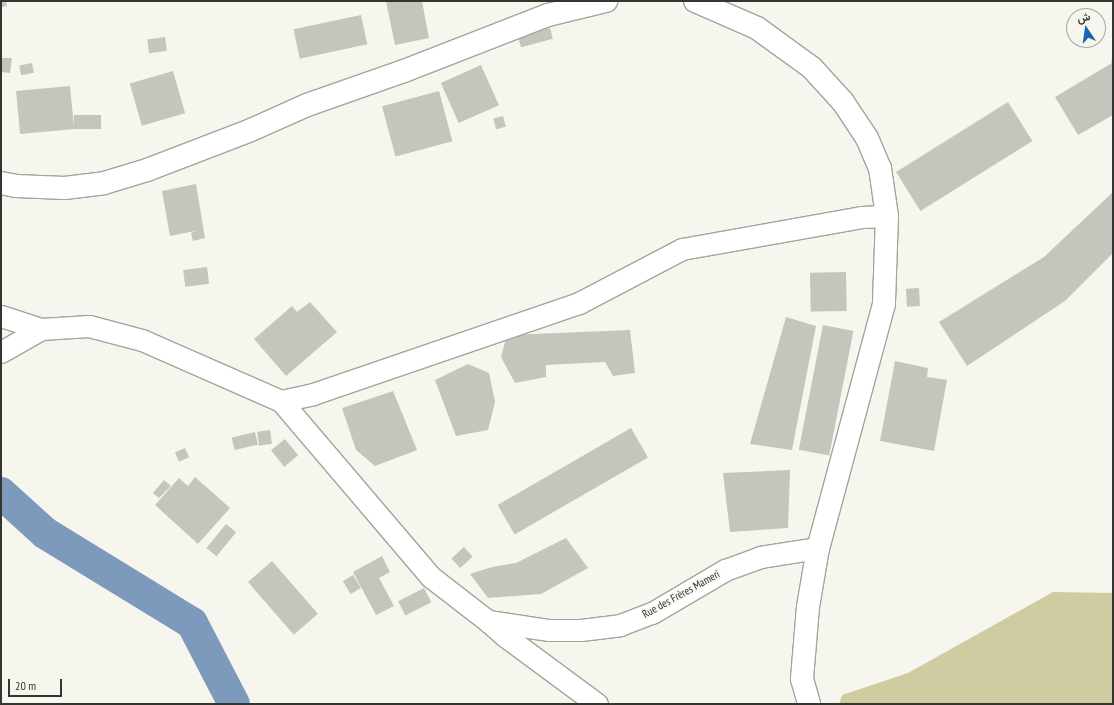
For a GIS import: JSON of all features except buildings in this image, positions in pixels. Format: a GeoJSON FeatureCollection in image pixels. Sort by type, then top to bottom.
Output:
{"type":"FeatureCollection","features":[{"type":"Feature","properties":{"kind":"main road"},"geometry":{"type":"LineString","coordinates":[[1,182],[16,186],[65,188],[111,181],[147,170],[251,130],[307,105],[404,71],[548,15],[606,1]]}},
{"type":"Feature","properties":{"kind":"main road"},"geometry":{"type":"LineString","coordinates":[[695,1],[757,28],[812,68],[843,102],[867,138],[880,168],[888,216],[884,304],[818,548],[808,607],[802,679],[809,704]]}},
{"type":"Feature","properties":{"kind":"street"},"geometry":{"type":"LineString","coordinates":[[281,401],[313,394],[579,303],[682,249],[861,217],[888,216]]}},
{"type":"Feature","properties":{"kind":"street"},"geometry":{"type":"LineString","coordinates":[[1,316],[41,329],[89,326],[142,340],[281,401],[431,577],[505,636],[597,704]]}},
{"type":"Feature","properties":{"kind":"street"},"geometry":{"type":"LineString","coordinates":[[1,352],[41,329]]}},
{"type":"Feature","properties":{"kind":"street","name":"Rue des Frères Mameri"},"geometry":{"type":"LineString","coordinates":[[488,622],[565,630],[581,630],[620,625],[652,613],[725,570],[760,557],[818,548]]}},
{"type":"Feature","properties":{"kind":"shaded area"},"geometry":{"type":"Polygon","coordinates":[[[1053,592],[1113,593],[1113,704],[839,704],[842,695],[908,673],[1053,592]]]}},
{"type":"Feature","properties":{"kind":"waterway"},"geometry":{"type":"LineString","coordinates":[[1,493],[45,533],[192,623],[234,704]]}}]}
